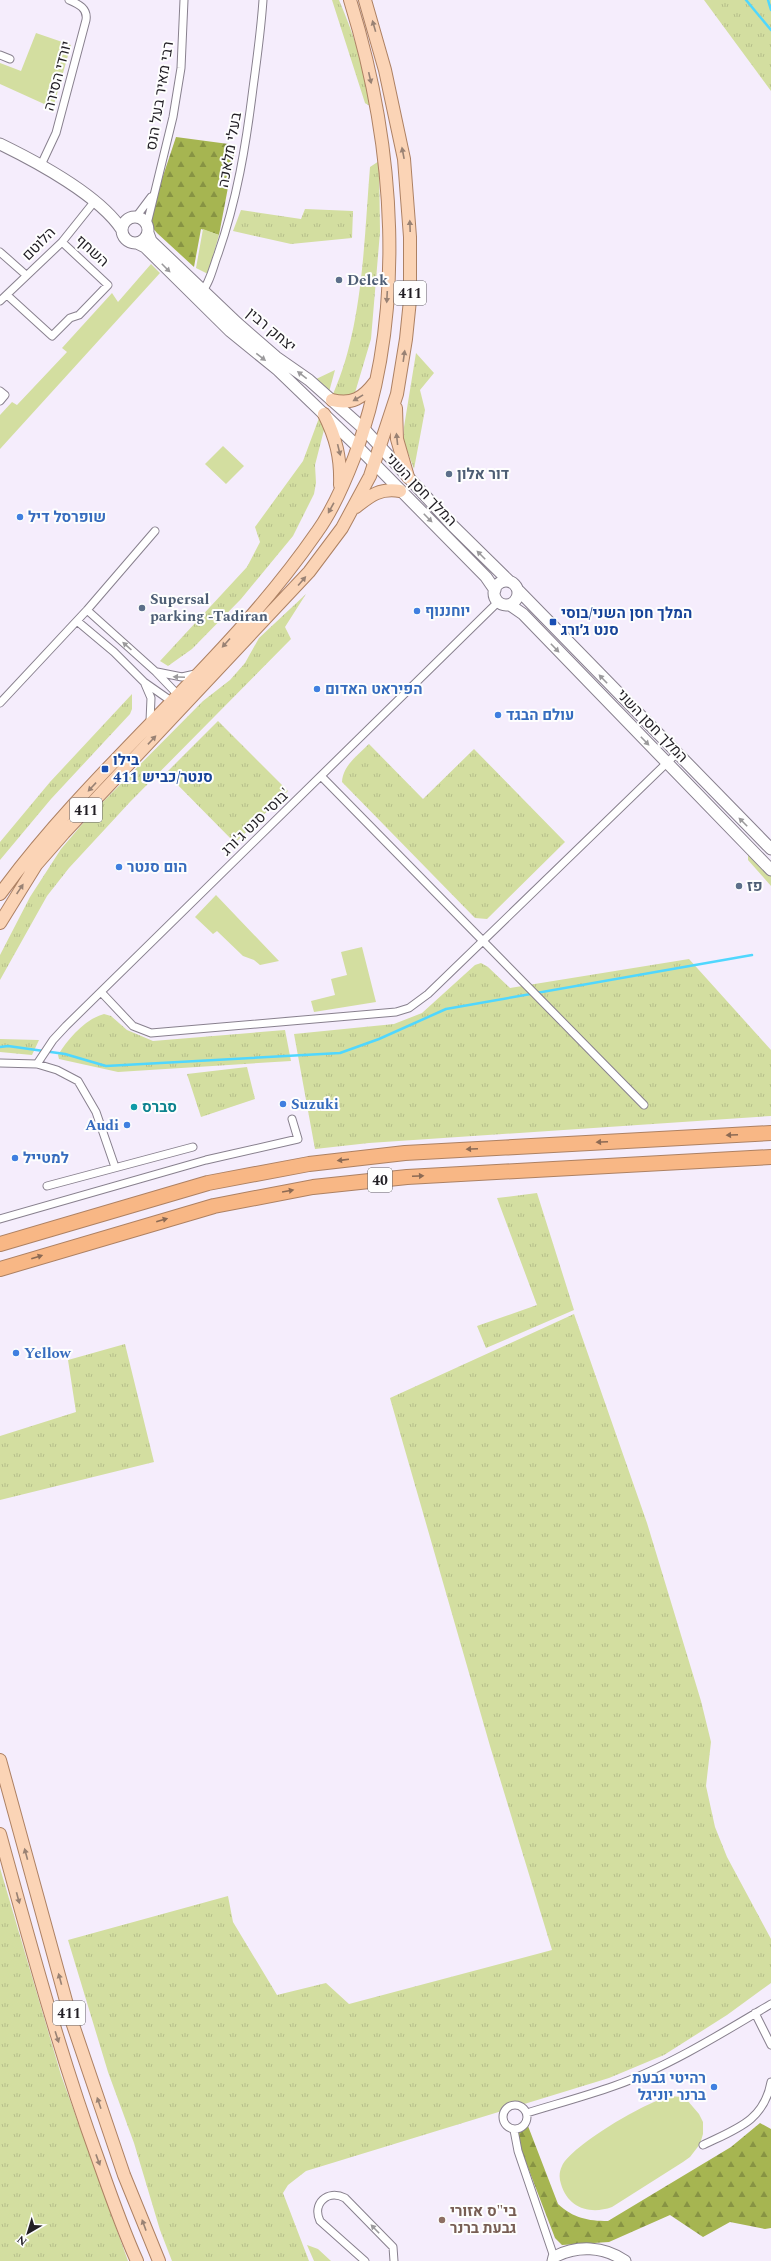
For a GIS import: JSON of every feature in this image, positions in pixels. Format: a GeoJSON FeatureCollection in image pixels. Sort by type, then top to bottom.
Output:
{"type":"FeatureCollection","features":[{"type":"Feature","properties":{"kind":"highway","name":"40"},"geometry":{"type":"LineString","coordinates":[[0,1244],[208,1183],[309,1164],[405,1153],[771,1133]]}},
{"type":"Feature","properties":{"kind":"highway","name":"40"},"geometry":{"type":"LineString","coordinates":[[0,1269],[214,1206],[313,1187],[407,1177],[771,1157]]}},
{"type":"Feature","properties":{"kind":"main road","name":"411"},"geometry":{"type":"LineString","coordinates":[[0,923],[26,879],[50,848],[178,701],[202,670],[258,608],[294,564],[319,529],[340,491],[358,447],[377,379],[385,335],[388,285],[387,211],[376,109],[350,0]]}},
{"type":"Feature","properties":{"kind":"main road","name":"411"},"geometry":{"type":"LineString","coordinates":[[0,894],[34,850],[148,727],[178,701],[296,588],[329,547],[352,510],[375,463],[379,446],[397,394],[406,339],[410,300],[408,192],[397,122],[380,48],[365,0]]}},
{"type":"Feature","properties":{"kind":"main road"},"geometry":{"type":"LineString","coordinates":[[332,400],[353,402],[364,395],[377,379]]}},
{"type":"Feature","properties":{"kind":"main road"},"geometry":{"type":"LineString","coordinates":[[397,394],[397,439],[408,477]]}},
{"type":"Feature","properties":{"kind":"main road"},"geometry":{"type":"LineString","coordinates":[[324,414],[335,438],[340,456],[340,491]]}},
{"type":"Feature","properties":{"kind":"main road"},"geometry":{"type":"LineString","coordinates":[[352,510],[376,492],[391,489],[400,491]]}},
{"type":"Feature","properties":{"kind":"main road","name":"411"},"geometry":{"type":"LineString","coordinates":[[0,1760],[71,2019],[120,2162],[158,2261]]}},
{"type":"Feature","properties":{"kind":"main road","name":"411"},"geometry":{"type":"LineString","coordinates":[[0,1834],[42,1990],[64,2059],[104,2175],[137,2261]]}},
{"type":"Feature","properties":{"kind":"street","name":"יורדי הסירה"},"geometry":{"type":"LineString","coordinates":[[41,165],[56,133],[86,20],[85,10],[79,4],[68,0]]}},
{"type":"Feature","properties":{"kind":"street","name":"רבי מאיר בעל הנס"},"geometry":{"type":"LineString","coordinates":[[147,229],[153,194],[173,117],[181,68],[184,0]]}},
{"type":"Feature","properties":{"kind":"street","name":"בעלי מלאכה"},"geometry":{"type":"LineString","coordinates":[[200,294],[222,242],[240,175],[246,146],[263,0]]}},
{"type":"Feature","properties":{"kind":"street"},"geometry":{"type":"LineString","coordinates":[[0,55],[10,58]]}},
{"type":"Feature","properties":{"kind":"street"},"geometry":{"type":"LineString","coordinates":[[0,144],[41,165],[95,203],[129,223],[147,229],[143,240],[137,243]]}},
{"type":"Feature","properties":{"kind":"street","name":"רבי מאיר בעל הנס"},"geometry":{"type":"LineString","coordinates":[[129,223],[153,194]]}},
{"type":"Feature","properties":{"kind":"street","name":"הלוטם"},"geometry":{"type":"LineString","coordinates":[[0,301],[62,242],[95,203]]}},
{"type":"Feature","properties":{"kind":"street","name":"יצחק רבין"},"geometry":{"type":"LineString","coordinates":[[129,223],[127,240],[145,247],[200,294],[332,400],[364,429],[379,446]]}},
{"type":"Feature","properties":{"kind":"street","name":"יצחק רבין"},"geometry":{"type":"LineString","coordinates":[[147,229],[151,241],[200,294],[358,447]]}},
{"type":"Feature","properties":{"kind":"street","name":"השחף"},"geometry":{"type":"LineString","coordinates":[[7,294],[52,336],[70,318],[79,315],[108,285],[62,242]]}},
{"type":"Feature","properties":{"kind":"street"},"geometry":{"type":"LineString","coordinates":[[0,252],[26,275]]}},
{"type":"Feature","properties":{"kind":"street"},"geometry":{"type":"LineString","coordinates":[[0,391],[5,396],[0,401]]}},
{"type":"Feature","properties":{"kind":"street","name":"המלך חסן השני"},"geometry":{"type":"LineString","coordinates":[[379,446],[453,526],[509,582]]}},
{"type":"Feature","properties":{"kind":"street","name":"המלך חסן השני"},"geometry":{"type":"LineString","coordinates":[[358,447],[486,577],[495,590]]}},
{"type":"Feature","properties":{"kind":"street"},"geometry":{"type":"LineString","coordinates":[[0,703],[87,610],[156,531]]}},
{"type":"Feature","properties":{"kind":"street"},"geometry":{"type":"LineString","coordinates":[[509,582],[516,586],[518,591],[517,599],[510,605],[503,605],[495,598],[495,590],[500,583],[509,582]]}},
{"type":"Feature","properties":{"kind":"street","name":"המלך חסן השני"},"geometry":{"type":"LineString","coordinates":[[518,591],[676,754],[771,849]]}},
{"type":"Feature","properties":{"kind":"street","name":"בוסי סנט ג'ורג'"},"geometry":{"type":"LineString","coordinates":[[38,1062],[53,1040],[101,992],[498,602]]}},
{"type":"Feature","properties":{"kind":"street","name":"המלך חסן השני"},"geometry":{"type":"LineString","coordinates":[[510,605],[523,614],[771,870]]}},
{"type":"Feature","properties":{"kind":"street"},"geometry":{"type":"LineString","coordinates":[[87,610],[156,672],[178,701]]}},
{"type":"Feature","properties":{"kind":"street"},"geometry":{"type":"LineString","coordinates":[[77,621],[114,652],[144,682],[150,692],[152,703],[148,727]]}},
{"type":"Feature","properties":{"kind":"street"},"geometry":{"type":"LineString","coordinates":[[156,672],[189,677],[202,670]]}},
{"type":"Feature","properties":{"kind":"street"},"geometry":{"type":"LineString","coordinates":[[144,682],[178,701]]}},
{"type":"Feature","properties":{"kind":"street"},"geometry":{"type":"LineString","coordinates":[[101,992],[133,1026],[151,1033],[396,1012],[409,1008],[424,998],[676,754]]}},
{"type":"Feature","properties":{"kind":"street"},"geometry":{"type":"LineString","coordinates":[[321,776],[644,1104]]}},
{"type":"Feature","properties":{"kind":"street"},"geometry":{"type":"LineString","coordinates":[[0,1063],[38,1062],[68,1075],[83,1086],[96,1112],[115,1167]]}},
{"type":"Feature","properties":{"kind":"street"},"geometry":{"type":"LineString","coordinates":[[0,1219],[206,1160],[298,1139],[292,1119]]}},
{"type":"Feature","properties":{"kind":"street"},"geometry":{"type":"LineString","coordinates":[[47,1186],[192,1146]]}},
{"type":"Feature","properties":{"kind":"street"},"geometry":{"type":"LineString","coordinates":[[527,2114],[614,2086],[650,2071],[771,2004]]}},
{"type":"Feature","properties":{"kind":"street"},"geometry":{"type":"LineString","coordinates":[[755,2013],[771,2045]]}},
{"type":"Feature","properties":{"kind":"street"},"geometry":{"type":"LineString","coordinates":[[702,2145],[750,2120],[768,2098],[771,2082]]}},
{"type":"Feature","properties":{"kind":"street"},"geometry":{"type":"LineString","coordinates":[[527,2114],[518,2105],[506,2108],[503,2116],[504,2123],[514,2130],[518,2151],[554,2259],[574,2250],[597,2249],[615,2254],[625,2261]]}},
{"type":"Feature","properties":{"kind":"street"},"geometry":{"type":"LineString","coordinates":[[514,2130],[525,2125],[527,2114]]}},
{"type":"Feature","properties":{"kind":"street"},"geometry":{"type":"LineString","coordinates":[[365,2261],[320,2222],[317,2214],[318,2206],[323,2199],[331,2195],[339,2195],[345,2198],[393,2247],[394,2261]]}},
{"type":"Feature","properties":{"kind":"green space"},"geometry":{"type":"Polygon","coordinates":[[[332,0],[339,0],[350,27],[363,66],[373,108],[365,103],[332,0]]]}},
{"type":"Feature","properties":{"kind":"green space"},"geometry":{"type":"Polygon","coordinates":[[[704,0],[771,0],[771,91],[704,0]]]}},
{"type":"Feature","properties":{"kind":"green space"},"geometry":{"type":"Polygon","coordinates":[[[36,33],[71,45],[53,108],[0,84],[0,63],[21,71],[36,33]]]}},
{"type":"Feature","properties":{"kind":"green space"},"geometry":{"type":"Polygon","coordinates":[[[176,137],[236,145],[219,235],[201,229],[194,267],[157,233],[152,227],[149,218],[176,137]]]}},
{"type":"Feature","properties":{"kind":"green space"},"geometry":{"type":"Polygon","coordinates":[[[379,161],[380,232],[371,339],[354,396],[344,399],[333,394],[351,341],[356,312],[364,253],[370,167],[379,161]]]}},
{"type":"Feature","properties":{"kind":"green space"},"geometry":{"type":"Polygon","coordinates":[[[305,209],[353,211],[352,238],[291,244],[233,231],[241,210],[301,219],[305,209]]]}},
{"type":"Feature","properties":{"kind":"green space"},"geometry":{"type":"Polygon","coordinates":[[[203,229],[219,235],[208,274],[196,268],[203,229]]]}},
{"type":"Feature","properties":{"kind":"green space"},"geometry":{"type":"Polygon","coordinates":[[[151,264],[160,273],[0,449],[0,415],[12,402],[17,405],[67,352],[62,348],[112,293],[118,302],[151,264]]]}},
{"type":"Feature","properties":{"kind":"green space"},"geometry":{"type":"Polygon","coordinates":[[[416,353],[434,373],[420,390],[425,410],[414,469],[404,442],[404,427],[416,353]]]}},
{"type":"Feature","properties":{"kind":"green space"},"geometry":{"type":"Polygon","coordinates":[[[335,370],[329,392],[314,380],[335,370]]]}},
{"type":"Feature","properties":{"kind":"green space"},"geometry":{"type":"Polygon","coordinates":[[[319,418],[326,422],[315,465],[316,483],[314,494],[293,536],[241,599],[192,649],[168,666],[160,661],[247,567],[260,542],[255,527],[303,461],[319,418]]]}},
{"type":"Feature","properties":{"kind":"green space"},"geometry":{"type":"Polygon","coordinates":[[[223,446],[244,466],[226,484],[205,464],[223,446]]]}},
{"type":"Feature","properties":{"kind":"green space"},"geometry":{"type":"Polygon","coordinates":[[[306,594],[285,627],[291,639],[130,802],[69,868],[47,896],[0,980],[0,955],[30,897],[61,849],[90,815],[203,701],[230,680],[245,663],[259,638],[306,594]]]}},
{"type":"Feature","properties":{"kind":"green space"},"geometry":{"type":"Polygon","coordinates":[[[132,694],[132,709],[130,714],[51,799],[0,860],[0,842],[50,782],[132,694]]]}},
{"type":"Feature","properties":{"kind":"green space"},"geometry":{"type":"Polygon","coordinates":[[[218,721],[288,791],[235,843],[166,773],[218,721]]]}},
{"type":"Feature","properties":{"kind":"green space"},"geometry":{"type":"Polygon","coordinates":[[[369,744],[423,799],[474,749],[565,842],[487,919],[475,918],[342,782],[348,765],[369,744]]]}},
{"type":"Feature","properties":{"kind":"green space"},"geometry":{"type":"Polygon","coordinates":[[[748,853],[771,876],[771,886],[748,860],[748,853]]]}},
{"type":"Feature","properties":{"kind":"green space"},"geometry":{"type":"Polygon","coordinates":[[[216,895],[279,961],[260,965],[254,960],[243,956],[217,931],[213,934],[195,917],[216,895]]]}},
{"type":"Feature","properties":{"kind":"green space"},"geometry":{"type":"Polygon","coordinates":[[[362,947],[376,1002],[314,1012],[311,1001],[335,995],[331,979],[347,975],[341,952],[362,947]]]}},
{"type":"Feature","properties":{"kind":"green space"},"geometry":{"type":"Polygon","coordinates":[[[689,959],[771,1050],[771,1116],[369,1143],[315,1149],[294,1034],[394,1024],[422,1013],[475,965],[481,963],[488,967],[510,988],[689,959]]]}},
{"type":"Feature","properties":{"kind":"green space"},"geometry":{"type":"Polygon","coordinates":[[[104,1014],[111,1016],[127,1030],[153,1041],[285,1030],[291,1061],[118,1072],[59,1059],[58,1055],[78,1030],[90,1020],[104,1014]]]}},
{"type":"Feature","properties":{"kind":"green space"},"geometry":{"type":"Polygon","coordinates":[[[0,1039],[39,1040],[32,1055],[0,1052],[0,1039]]]}},
{"type":"Feature","properties":{"kind":"green space"},"geometry":{"type":"Polygon","coordinates":[[[247,1067],[255,1099],[201,1117],[187,1074],[247,1067]]]}},
{"type":"Feature","properties":{"kind":"green space"},"geometry":{"type":"Polygon","coordinates":[[[537,1193],[574,1310],[486,1348],[477,1326],[537,1305],[497,1198],[537,1193]]]}},
{"type":"Feature","properties":{"kind":"green space"},"geometry":{"type":"Polygon","coordinates":[[[574,1314],[647,1523],[701,1701],[711,1742],[706,1786],[715,1827],[727,1857],[771,1939],[771,1983],[727,2015],[664,2055],[609,2078],[306,2171],[288,2185],[283,2193],[309,2261],[172,2261],[160,2230],[134,2143],[108,2072],[68,1940],[228,1896],[233,1922],[277,1995],[326,1983],[349,2004],[552,1950],[490,1746],[390,1398],[574,1314]]]}},
{"type":"Feature","properties":{"kind":"green space"},"geometry":{"type":"Polygon","coordinates":[[[125,1344],[154,1462],[0,1500],[0,1436],[76,1412],[68,1360],[125,1344]]]}},
{"type":"Feature","properties":{"kind":"green space"},"geometry":{"type":"Polygon","coordinates":[[[0,1868],[61,2075],[128,2261],[0,2261],[0,1868]]]}},
{"type":"Feature","properties":{"kind":"green space"},"geometry":{"type":"Polygon","coordinates":[[[671,2096],[681,2097],[687,2100],[699,2114],[703,2122],[703,2134],[700,2144],[690,2157],[612,2207],[588,2210],[574,2204],[564,2192],[560,2180],[560,2170],[569,2157],[580,2147],[611,2125],[645,2106],[671,2096]]]}},
{"type":"Feature","properties":{"kind":"green space"},"geometry":{"type":"Polygon","coordinates":[[[760,2123],[771,2129],[771,2228],[765,2229],[730,2222],[703,2237],[670,2215],[609,2242],[562,2245],[555,2238],[522,2152],[518,2132],[523,2131],[528,2126],[558,2204],[575,2216],[608,2221],[731,2147],[760,2123]]]}},
{"type":"Feature","properties":{"kind":"green space"},"geometry":{"type":"Polygon","coordinates":[[[307,2245],[318,2249],[331,2261],[314,2261],[307,2245]]]}},
{"type":"Feature","properties":{"kind":"waterway"},"geometry":{"type":"LineString","coordinates":[[746,0],[771,30]]}},
{"type":"Feature","properties":{"kind":"waterway"},"geometry":{"type":"LineString","coordinates":[[768,0],[771,10]]}},
{"type":"Feature","properties":{"kind":"waterway"},"geometry":{"type":"LineString","coordinates":[[0,1047],[8,1046],[65,1054],[106,1066],[340,1053],[379,1039],[446,1009],[752,955]]}},
{"type":"Feature","properties":{"kind":"place","name":"Delek"},"geometry":{"type":"Point","coordinates":[339,280]}},
{"type":"Feature","properties":{"kind":"place","name":"דור אלון"},"geometry":{"type":"Point","coordinates":[449,474]}},
{"type":"Feature","properties":{"kind":"place","name":"שופרסל דיל"},"geometry":{"type":"Point","coordinates":[20,517]}},
{"type":"Feature","properties":{"kind":"place","name":"Supersal parking -Tadiran"},"geometry":{"type":"Point","coordinates":[142,608]}},
{"type":"Feature","properties":{"kind":"place","name":"יוחננוף"},"geometry":{"type":"Point","coordinates":[417,611]}},
{"type":"Feature","properties":{"kind":"place","name":"המלך חסן השני/בוסי סנט ג׳ורג"},"geometry":{"type":"Point","coordinates":[553,622]}},
{"type":"Feature","properties":{"kind":"place","name":"הפיראט האדום"},"geometry":{"type":"Point","coordinates":[317,689]}},
{"type":"Feature","properties":{"kind":"place","name":"עולם הבגד"},"geometry":{"type":"Point","coordinates":[498,715]}},
{"type":"Feature","properties":{"kind":"place","name":"בילו סנטר/כביש 411"},"geometry":{"type":"Point","coordinates":[105,769]}},
{"type":"Feature","properties":{"kind":"place","name":"הום סנטר"},"geometry":{"type":"Point","coordinates":[119,867]}},
{"type":"Feature","properties":{"kind":"place","name":"פז"},"geometry":{"type":"Point","coordinates":[739,886]}},
{"type":"Feature","properties":{"kind":"place","name":"Suzuki"},"geometry":{"type":"Point","coordinates":[283,1104]}},
{"type":"Feature","properties":{"kind":"place","name":"סברס"},"geometry":{"type":"Point","coordinates":[134,1107]}},
{"type":"Feature","properties":{"kind":"place","name":"Audi"},"geometry":{"type":"Point","coordinates":[127,1125]}},
{"type":"Feature","properties":{"kind":"place","name":"למטייל"},"geometry":{"type":"Point","coordinates":[15,1158]}},
{"type":"Feature","properties":{"kind":"place","name":"Yellow"},"geometry":{"type":"Point","coordinates":[16,1353]}},
{"type":"Feature","properties":{"kind":"place","name":"רהיטי גבעת ברנר יוניגל"},"geometry":{"type":"Point","coordinates":[714,2087]}},
{"type":"Feature","properties":{"kind":"place","name":"בי\"ס אזורי גבעת ברנר"},"geometry":{"type":"Point","coordinates":[442,2220]}}]}
